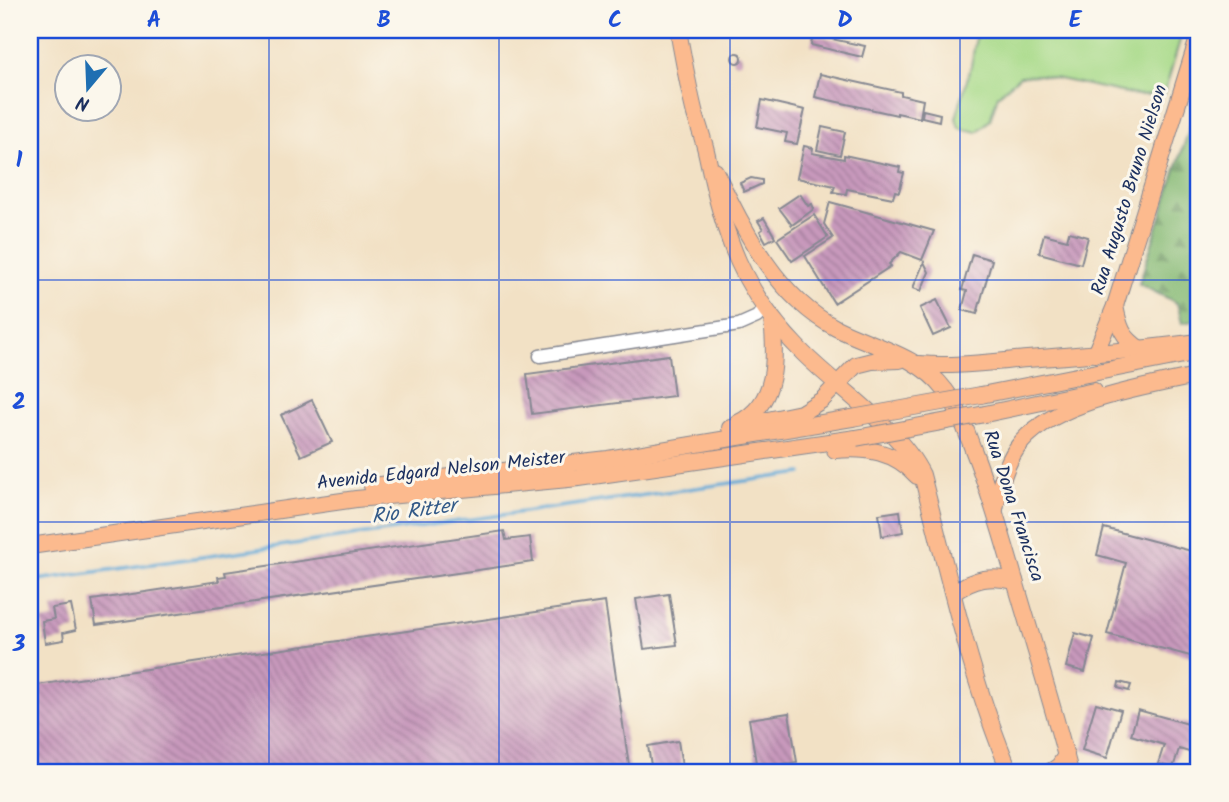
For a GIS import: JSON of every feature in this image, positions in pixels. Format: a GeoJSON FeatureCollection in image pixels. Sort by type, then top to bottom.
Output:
{"type":"FeatureCollection","features":[{"type":"Feature","properties":{"kind":"main road","name":"Rua Dona Francisca"},"geometry":{"type":"LineString","coordinates":[[678,30],[713,191],[730,244],[747,282],[768,314],[802,353],[878,421],[915,461],[925,484],[953,593],[996,737],[1010,772]]}},
{"type":"Feature","properties":{"kind":"main road","name":"Rua Augusto Bruno Nielson"},"geometry":{"type":"LineString","coordinates":[[1140,349],[1123,336],[1115,306],[1199,35]]}},
{"type":"Feature","properties":{"kind":"main road","name":"Rua Dona Francisca"},"geometry":{"type":"LineString","coordinates":[[706,153],[738,218],[790,293],[834,327],[911,362],[932,375],[960,414],[995,509],[1070,772]]}},
{"type":"Feature","properties":{"kind":"main road"},"geometry":{"type":"LineString","coordinates":[[723,430],[746,419],[758,409],[769,391],[776,348],[768,314],[776,297],[790,293]]}},
{"type":"Feature","properties":{"kind":"main road"},"geometry":{"type":"LineString","coordinates":[[1096,354],[1115,306]]}},
{"type":"Feature","properties":{"kind":"main road"},"geometry":{"type":"LineString","coordinates":[[423,481],[723,430],[801,413],[810,410],[839,385],[856,365],[872,361],[939,366],[1096,354],[1199,342]]}},
{"type":"Feature","properties":{"kind":"main road","name":"Avenida Edgard Nelson Meister"},"geometry":{"type":"LineString","coordinates":[[30,536],[363,487],[608,459],[981,395],[1199,352]]}},
{"type":"Feature","properties":{"kind":"main road"},"geometry":{"type":"LineString","coordinates":[[995,509],[999,489],[1017,447],[1034,430],[1077,405],[1199,372]]}},
{"type":"Feature","properties":{"kind":"main road","name":"Avenida Edgard Nelson Meister"},"geometry":{"type":"LineString","coordinates":[[30,546],[356,499],[624,472],[856,438],[1199,372]]}},
{"type":"Feature","properties":{"kind":"main road"},"geometry":{"type":"LineString","coordinates":[[496,486],[616,484],[792,455],[848,449],[872,450],[892,456],[909,466],[925,484]]}},
{"type":"Feature","properties":{"kind":"main road"},"geometry":{"type":"LineString","coordinates":[[953,593],[967,583],[982,578],[999,577],[1015,581]]}},
{"type":"Feature","properties":{"kind":"main road"},"geometry":{"type":"LineString","coordinates":[[1051,772],[1066,755]]}},
{"type":"Feature","properties":{"kind":"street"},"geometry":{"type":"LineString","coordinates":[[540,356],[739,325],[768,314]]}},
{"type":"Feature","properties":{"kind":"green space"},"geometry":{"type":"Polygon","coordinates":[[[975,30],[1183,30],[1164,94],[1135,95],[1040,75],[1020,76],[998,95],[990,120],[977,132],[959,128],[956,118],[971,66],[975,30]]]}},
{"type":"Feature","properties":{"kind":"green space"},"geometry":{"type":"Polygon","coordinates":[[[1199,98],[1199,320],[1182,323],[1177,303],[1139,284],[1199,98]]]}},
{"type":"Feature","properties":{"kind":"building"},"geometry":{"type":"Polygon","coordinates":[[[813,35],[865,46],[862,57],[811,45],[813,35]]]}},
{"type":"Feature","properties":{"kind":"building"},"geometry":{"type":"Polygon","coordinates":[[[737,53],[742,58],[737,63],[732,58],[737,53]]]}},
{"type":"Feature","properties":{"kind":"building"},"geometry":{"type":"Polygon","coordinates":[[[820,74],[901,92],[901,95],[923,100],[920,118],[815,97],[820,74]]]}},
{"type":"Feature","properties":{"kind":"building"},"geometry":{"type":"Polygon","coordinates":[[[762,100],[805,110],[797,144],[785,142],[787,133],[757,127],[762,100]]]}},
{"type":"Feature","properties":{"kind":"building"},"geometry":{"type":"Polygon","coordinates":[[[923,110],[940,114],[939,121],[922,117],[923,110]]]}},
{"type":"Feature","properties":{"kind":"building"},"geometry":{"type":"Polygon","coordinates":[[[822,127],[845,132],[840,155],[817,150],[822,127]]]}},
{"type":"Feature","properties":{"kind":"building"},"geometry":{"type":"Polygon","coordinates":[[[804,146],[813,148],[812,153],[844,159],[844,155],[900,167],[899,172],[904,173],[899,192],[895,191],[893,198],[847,189],[846,194],[833,192],[835,186],[797,178],[804,146]]]}},
{"type":"Feature","properties":{"kind":"building"},"geometry":{"type":"Polygon","coordinates":[[[751,178],[762,180],[762,184],[744,192],[740,183],[751,178]]]}},
{"type":"Feature","properties":{"kind":"building"},"geometry":{"type":"Polygon","coordinates":[[[800,194],[808,206],[812,204],[814,209],[792,225],[779,208],[800,194]]]}},
{"type":"Feature","properties":{"kind":"building"},"geometry":{"type":"Polygon","coordinates":[[[830,202],[934,231],[922,260],[901,252],[889,264],[891,266],[834,303],[805,256],[833,238],[824,224],[830,202]]]}},
{"type":"Feature","properties":{"kind":"building"},"geometry":{"type":"Polygon","coordinates":[[[814,215],[828,237],[792,261],[777,239],[814,215]]]}},
{"type":"Feature","properties":{"kind":"building"},"geometry":{"type":"Polygon","coordinates":[[[764,218],[775,237],[766,242],[758,221],[764,218]]]}},
{"type":"Feature","properties":{"kind":"building"},"geometry":{"type":"Polygon","coordinates":[[[1069,232],[1088,237],[1081,264],[1039,253],[1044,234],[1067,240],[1069,232]]]}},
{"type":"Feature","properties":{"kind":"building"},"geometry":{"type":"Polygon","coordinates":[[[972,254],[992,260],[977,314],[962,310],[967,291],[962,290],[972,254]]]}},
{"type":"Feature","properties":{"kind":"building"},"geometry":{"type":"Polygon","coordinates":[[[924,262],[929,272],[921,291],[913,288],[924,262]]]}},
{"type":"Feature","properties":{"kind":"building"},"geometry":{"type":"Polygon","coordinates":[[[937,300],[951,328],[933,336],[920,308],[937,300]]]}},
{"type":"Feature","properties":{"kind":"building"},"geometry":{"type":"Polygon","coordinates":[[[669,355],[674,396],[532,414],[527,374],[669,355]]]}},
{"type":"Feature","properties":{"kind":"building"},"geometry":{"type":"Polygon","coordinates":[[[312,400],[332,442],[301,456],[281,415],[312,400]]]}},
{"type":"Feature","properties":{"kind":"building"},"geometry":{"type":"Polygon","coordinates":[[[900,511],[903,532],[882,536],[879,514],[900,511]]]}},
{"type":"Feature","properties":{"kind":"building"},"geometry":{"type":"Polygon","coordinates":[[[1104,528],[1199,553],[1199,636],[1194,657],[1107,634],[1126,563],[1097,555],[1104,528]]]}},
{"type":"Feature","properties":{"kind":"building"},"geometry":{"type":"Polygon","coordinates":[[[504,531],[506,540],[530,537],[533,562],[96,625],[92,600],[219,581],[218,577],[226,576],[225,572],[504,531]]]}},
{"type":"Feature","properties":{"kind":"building"},"geometry":{"type":"Polygon","coordinates":[[[669,594],[677,645],[644,649],[636,599],[669,594]]]}},
{"type":"Feature","properties":{"kind":"building"},"geometry":{"type":"Polygon","coordinates":[[[605,602],[630,772],[30,772],[30,686],[605,602]]]}},
{"type":"Feature","properties":{"kind":"building"},"geometry":{"type":"Polygon","coordinates":[[[71,605],[76,630],[63,633],[64,640],[45,643],[42,621],[54,619],[52,608],[71,605]]]}},
{"type":"Feature","properties":{"kind":"building"},"geometry":{"type":"Polygon","coordinates":[[[1075,633],[1094,638],[1085,672],[1066,667],[1075,633]]]}},
{"type":"Feature","properties":{"kind":"building"},"geometry":{"type":"Polygon","coordinates":[[[1119,682],[1131,685],[1129,691],[1118,688],[1119,682]]]}},
{"type":"Feature","properties":{"kind":"building"},"geometry":{"type":"Polygon","coordinates":[[[1096,703],[1121,710],[1107,758],[1082,750],[1096,703]]]}},
{"type":"Feature","properties":{"kind":"building"},"geometry":{"type":"Polygon","coordinates":[[[1138,710],[1199,727],[1199,755],[1179,749],[1173,768],[1158,764],[1164,745],[1131,735],[1138,710]]]}},
{"type":"Feature","properties":{"kind":"building"},"geometry":{"type":"Polygon","coordinates":[[[789,713],[797,762],[757,769],[749,719],[789,713]]]}},
{"type":"Feature","properties":{"kind":"building"},"geometry":{"type":"Polygon","coordinates":[[[678,741],[683,772],[652,772],[648,746],[678,741]]]}},
{"type":"Feature","properties":{"kind":"waterway","name":"Rio Ritter"},"geometry":{"type":"LineString","coordinates":[[30,581],[802,473]]}}]}
